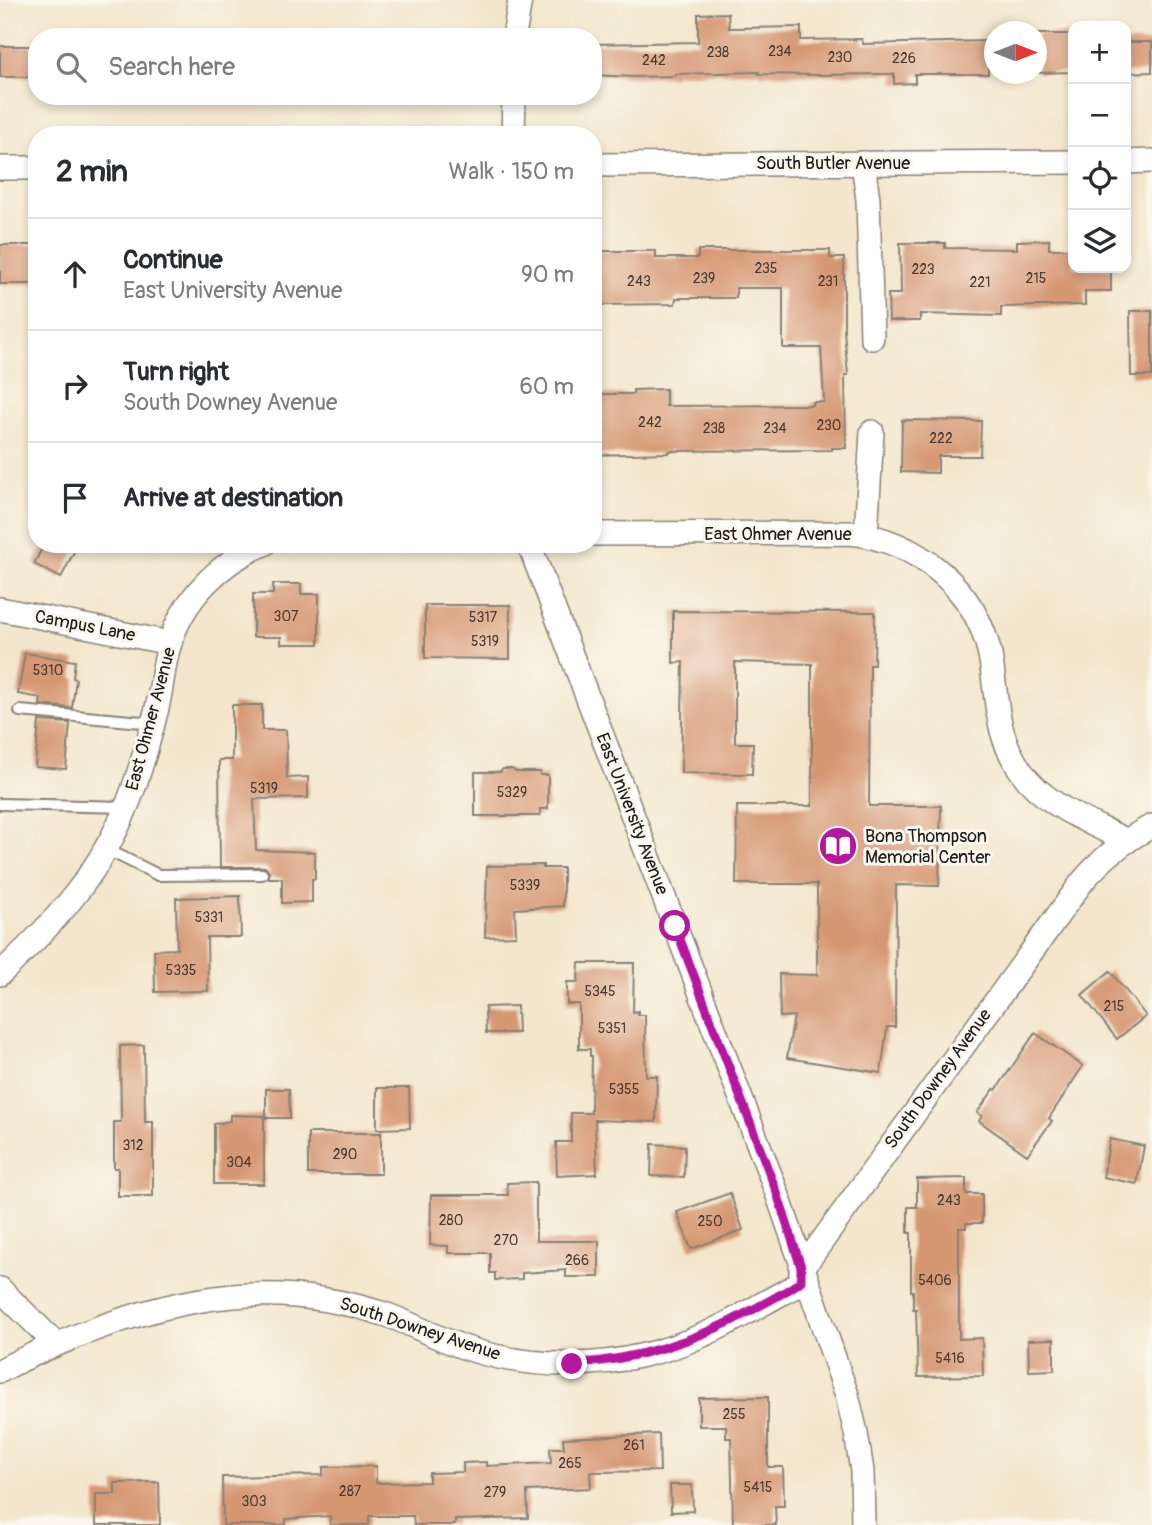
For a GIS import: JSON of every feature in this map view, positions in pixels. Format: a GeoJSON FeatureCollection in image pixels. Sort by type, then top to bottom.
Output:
{"type":"FeatureCollection","features":[{"type":"Feature","properties":{"kind":"street"},"geometry":{"type":"LineString","coordinates":[[515,28],[520,0]]}},
{"type":"Feature","properties":{"kind":"street"},"geometry":{"type":"LineString","coordinates":[[513,105],[513,126]]}},
{"type":"Feature","properties":{"kind":"street","name":"South Butler Avenue"},"geometry":{"type":"LineString","coordinates":[[602,165],[1068,162]]}},
{"type":"Feature","properties":{"kind":"street"},"geometry":{"type":"LineString","coordinates":[[1131,162],[1152,162]]}},
{"type":"Feature","properties":{"kind":"street"},"geometry":{"type":"LineString","coordinates":[[863,163],[868,199],[873,338]]}},
{"type":"Feature","properties":{"kind":"street"},"geometry":{"type":"LineString","coordinates":[[0,168],[28,168]]}},
{"type":"Feature","properties":{"kind":"street"},"geometry":{"type":"LineString","coordinates":[[866,534],[872,432]]}},
{"type":"Feature","properties":{"kind":"street","name":"East Ohmer Avenue"},"geometry":{"type":"LineString","coordinates":[[602,534],[866,534],[890,541],[925,559],[945,575],[969,605],[981,628],[989,653],[1001,733],[1027,779],[1057,805],[1127,841]]}},
{"type":"Feature","properties":{"kind":"street","name":"East Ohmer Avenue"},"geometry":{"type":"LineString","coordinates":[[0,974],[29,948],[79,892],[106,849],[127,807],[153,723],[170,643],[184,610],[218,571],[249,553]]}},
{"type":"Feature","properties":{"kind":"street","name":"East University Avenue"},"geometry":{"type":"LineString","coordinates":[[531,553],[777,1193],[850,1408],[863,1483],[863,1525]]}},
{"type":"Feature","properties":{"kind":"street","name":"Campus Lane"},"geometry":{"type":"LineString","coordinates":[[0,609],[170,643]]}},
{"type":"Feature","properties":{"kind":"street","name":"South Downey Avenue"},"geometry":{"type":"LineString","coordinates":[[0,1371],[56,1345],[128,1317],[178,1303],[239,1294],[313,1297],[362,1308],[399,1320],[458,1345],[495,1356],[533,1362],[586,1363],[648,1353],[704,1335],[801,1281],[801,1267],[1082,882],[1104,858],[1152,826]]}},
{"type":"Feature","properties":{"kind":"street"},"geometry":{"type":"LineString","coordinates":[[0,1289],[56,1345]]}},
{"type":"Feature","properties":{"kind":"lane"},"geometry":{"type":"LineString","coordinates":[[20,711],[153,723]]}},
{"type":"Feature","properties":{"kind":"lane"},"geometry":{"type":"LineString","coordinates":[[0,804],[127,807]]}},
{"type":"Feature","properties":{"kind":"lane"},"geometry":{"type":"LineString","coordinates":[[106,849],[158,875],[262,874]]}},
{"type":"Feature","properties":{"kind":"building"},"geometry":{"type":"Polygon","coordinates":[[[728,13],[729,28],[801,27],[801,40],[862,39],[863,44],[984,41],[984,74],[915,74],[915,83],[894,84],[894,74],[818,75],[759,72],[633,77],[602,75],[602,44],[698,42],[698,14],[728,13]]]}},
{"type":"Feature","properties":{"kind":"building"},"geometry":{"type":"Polygon","coordinates":[[[1047,34],[1068,34],[1068,72],[1047,73],[1047,34]]]}},
{"type":"Feature","properties":{"kind":"building"},"geometry":{"type":"Polygon","coordinates":[[[1131,42],[1152,42],[1152,72],[1131,73],[1131,42]]]}},
{"type":"Feature","properties":{"kind":"building"},"geometry":{"type":"Polygon","coordinates":[[[0,46],[28,46],[28,77],[0,77],[0,46]]]}},
{"type":"Feature","properties":{"kind":"building"},"geometry":{"type":"Polygon","coordinates":[[[1049,240],[1049,249],[1068,249],[1068,273],[1111,273],[1111,291],[1085,291],[1085,305],[1001,307],[1001,316],[920,314],[920,321],[889,321],[888,294],[901,294],[900,243],[945,243],[945,248],[1017,249],[1017,241],[1049,240]]]}},
{"type":"Feature","properties":{"kind":"building"},"geometry":{"type":"Polygon","coordinates":[[[0,245],[28,245],[28,284],[0,284],[0,245]]]}},
{"type":"Feature","properties":{"kind":"building"},"geometry":{"type":"Polygon","coordinates":[[[698,250],[830,250],[830,258],[844,258],[844,331],[848,375],[845,375],[846,448],[602,455],[602,394],[633,394],[633,390],[666,389],[666,406],[812,405],[812,402],[824,402],[821,348],[783,348],[783,288],[736,288],[736,298],[676,298],[675,304],[602,305],[602,251],[656,251],[656,258],[698,258],[698,250]]]}},
{"type":"Feature","properties":{"kind":"building"},"geometry":{"type":"Polygon","coordinates":[[[1130,311],[1152,311],[1152,376],[1131,376],[1130,311]]]}},
{"type":"Feature","properties":{"kind":"building"},"geometry":{"type":"Polygon","coordinates":[[[902,420],[981,421],[980,456],[938,456],[938,473],[901,472],[902,420]]]}},
{"type":"Feature","properties":{"kind":"building"},"geometry":{"type":"Polygon","coordinates":[[[40,553],[74,553],[61,578],[34,564],[40,553]]]}},
{"type":"Feature","properties":{"kind":"building"},"geometry":{"type":"Polygon","coordinates":[[[273,584],[301,584],[301,594],[319,594],[319,644],[281,644],[281,637],[253,637],[253,594],[273,594],[273,584]]]}},
{"type":"Feature","properties":{"kind":"building"},"geometry":{"type":"Polygon","coordinates":[[[425,605],[510,605],[510,659],[425,658],[425,605]]]}},
{"type":"Feature","properties":{"kind":"building","name":"Bona Thompson Memorial Center"},"geometry":{"type":"Polygon","coordinates":[[[673,611],[875,612],[874,665],[870,665],[869,806],[941,806],[939,886],[896,885],[895,1027],[887,1027],[881,1073],[787,1058],[794,1016],[780,1017],[779,974],[817,975],[817,884],[736,884],[737,806],[812,806],[812,664],[735,662],[735,743],[753,743],[752,774],[681,773],[683,662],[673,663],[673,611]]]}},
{"type":"Feature","properties":{"kind":"building"},"geometry":{"type":"Polygon","coordinates":[[[25,653],[75,661],[73,678],[76,679],[72,708],[40,705],[41,698],[18,694],[25,653]]]}},
{"type":"Feature","properties":{"kind":"building"},"geometry":{"type":"Polygon","coordinates":[[[232,705],[262,705],[262,730],[286,730],[287,778],[308,777],[308,798],[254,799],[256,850],[315,852],[312,902],[282,903],[282,878],[269,878],[269,871],[265,867],[220,867],[219,760],[232,760],[232,705]]]}},
{"type":"Feature","properties":{"kind":"building"},"geometry":{"type":"Polygon","coordinates":[[[39,721],[70,723],[66,769],[35,767],[39,721]]]}},
{"type":"Feature","properties":{"kind":"building"},"geometry":{"type":"Polygon","coordinates":[[[503,769],[548,775],[548,809],[540,809],[540,816],[475,816],[475,772],[500,772],[503,769]]]}},
{"type":"Feature","properties":{"kind":"building"},"geometry":{"type":"Polygon","coordinates":[[[543,865],[543,868],[563,868],[563,906],[515,909],[516,936],[485,937],[487,866],[543,865]]]}},
{"type":"Feature","properties":{"kind":"building"},"geometry":{"type":"Polygon","coordinates":[[[240,896],[241,937],[207,937],[208,991],[155,992],[154,950],[177,949],[176,898],[240,896]]]}},
{"type":"Feature","properties":{"kind":"building"},"geometry":{"type":"Polygon","coordinates":[[[579,963],[634,963],[633,1012],[638,1011],[638,1015],[645,1015],[646,1076],[657,1076],[656,1122],[595,1120],[597,1174],[557,1176],[556,1142],[571,1142],[571,1113],[591,1113],[592,1056],[590,1049],[579,1049],[579,1004],[567,1004],[567,982],[578,982],[579,963]]]}},
{"type":"Feature","properties":{"kind":"building"},"geometry":{"type":"Polygon","coordinates":[[[1110,971],[1146,1016],[1117,1039],[1082,995],[1110,971]]]}},
{"type":"Feature","properties":{"kind":"building"},"geometry":{"type":"Polygon","coordinates":[[[517,1006],[518,1033],[486,1033],[485,1007],[517,1006]]]}},
{"type":"Feature","properties":{"kind":"building"},"geometry":{"type":"Polygon","coordinates":[[[1035,1033],[1083,1066],[1049,1118],[1052,1121],[1027,1155],[979,1121],[982,1116],[977,1113],[1035,1033]]]}},
{"type":"Feature","properties":{"kind":"building"},"geometry":{"type":"Polygon","coordinates":[[[144,1045],[145,1122],[153,1122],[153,1196],[118,1196],[118,1168],[114,1168],[114,1122],[121,1122],[120,1046],[144,1045]]]}},
{"type":"Feature","properties":{"kind":"building"},"geometry":{"type":"Polygon","coordinates":[[[377,1088],[409,1088],[410,1128],[377,1129],[377,1088]]]}},
{"type":"Feature","properties":{"kind":"building"},"geometry":{"type":"Polygon","coordinates":[[[266,1089],[289,1089],[290,1118],[266,1118],[266,1089]]]}},
{"type":"Feature","properties":{"kind":"building"},"geometry":{"type":"Polygon","coordinates":[[[230,1115],[264,1116],[264,1184],[214,1184],[214,1124],[230,1121],[230,1115]]]}},
{"type":"Feature","properties":{"kind":"building"},"geometry":{"type":"Polygon","coordinates":[[[308,1133],[381,1133],[381,1174],[308,1174],[308,1133]]]}},
{"type":"Feature","properties":{"kind":"building"},"geometry":{"type":"Polygon","coordinates":[[[1110,1139],[1144,1146],[1137,1184],[1103,1177],[1110,1139]]]}},
{"type":"Feature","properties":{"kind":"building"},"geometry":{"type":"Polygon","coordinates":[[[652,1144],[685,1146],[684,1177],[651,1176],[652,1144]]]}},
{"type":"Feature","properties":{"kind":"building"},"geometry":{"type":"Polygon","coordinates":[[[966,1178],[966,1194],[982,1194],[982,1223],[966,1223],[966,1228],[959,1228],[959,1339],[982,1338],[983,1376],[918,1377],[908,1207],[917,1207],[917,1179],[966,1178]]]}},
{"type":"Feature","properties":{"kind":"building"},"geometry":{"type":"Polygon","coordinates":[[[536,1182],[536,1241],[599,1241],[599,1277],[566,1277],[566,1270],[522,1273],[522,1279],[495,1280],[495,1273],[490,1273],[490,1253],[448,1253],[448,1246],[430,1245],[431,1195],[508,1195],[507,1183],[536,1182]]]}},
{"type":"Feature","properties":{"kind":"building"},"geometry":{"type":"Polygon","coordinates":[[[730,1193],[743,1230],[691,1249],[677,1212],[730,1193]]]}},
{"type":"Feature","properties":{"kind":"building"},"geometry":{"type":"Polygon","coordinates":[[[1054,1339],[1054,1370],[1029,1371],[1028,1340],[1054,1339]]]}},
{"type":"Feature","properties":{"kind":"building"},"geometry":{"type":"Polygon","coordinates":[[[768,1397],[768,1467],[783,1467],[784,1506],[775,1506],[776,1525],[733,1525],[731,1438],[726,1438],[726,1426],[699,1426],[699,1398],[768,1397]]]}},
{"type":"Feature","properties":{"kind":"building"},"geometry":{"type":"Polygon","coordinates":[[[659,1434],[660,1471],[590,1472],[591,1488],[527,1491],[528,1518],[455,1520],[455,1525],[414,1525],[413,1516],[369,1516],[369,1525],[330,1525],[330,1516],[286,1519],[286,1525],[223,1525],[222,1477],[323,1475],[323,1467],[376,1466],[376,1483],[429,1482],[429,1473],[463,1472],[463,1463],[486,1462],[486,1466],[551,1463],[550,1448],[564,1448],[563,1438],[659,1434]]]}},
{"type":"Feature","properties":{"kind":"building"},"geometry":{"type":"Polygon","coordinates":[[[159,1482],[160,1525],[96,1525],[96,1494],[115,1494],[115,1483],[159,1482]]]}},
{"type":"Feature","properties":{"kind":"building"},"geometry":{"type":"Polygon","coordinates":[[[670,1485],[692,1485],[693,1511],[671,1512],[670,1485]]]}},
{"type":"Feature","properties":{"kind":"place","name":"Bona Thompson Memorial Center"},"geometry":{"type":"Point","coordinates":[838,846]}},
{"type":"Feature","properties":{"kind":"route"},"geometry":{"type":"LineString","coordinates":[[572,1364],[626,1358],[671,1347],[735,1320],[801,1281],[801,1267],[777,1193],[675,926]]}}]}
